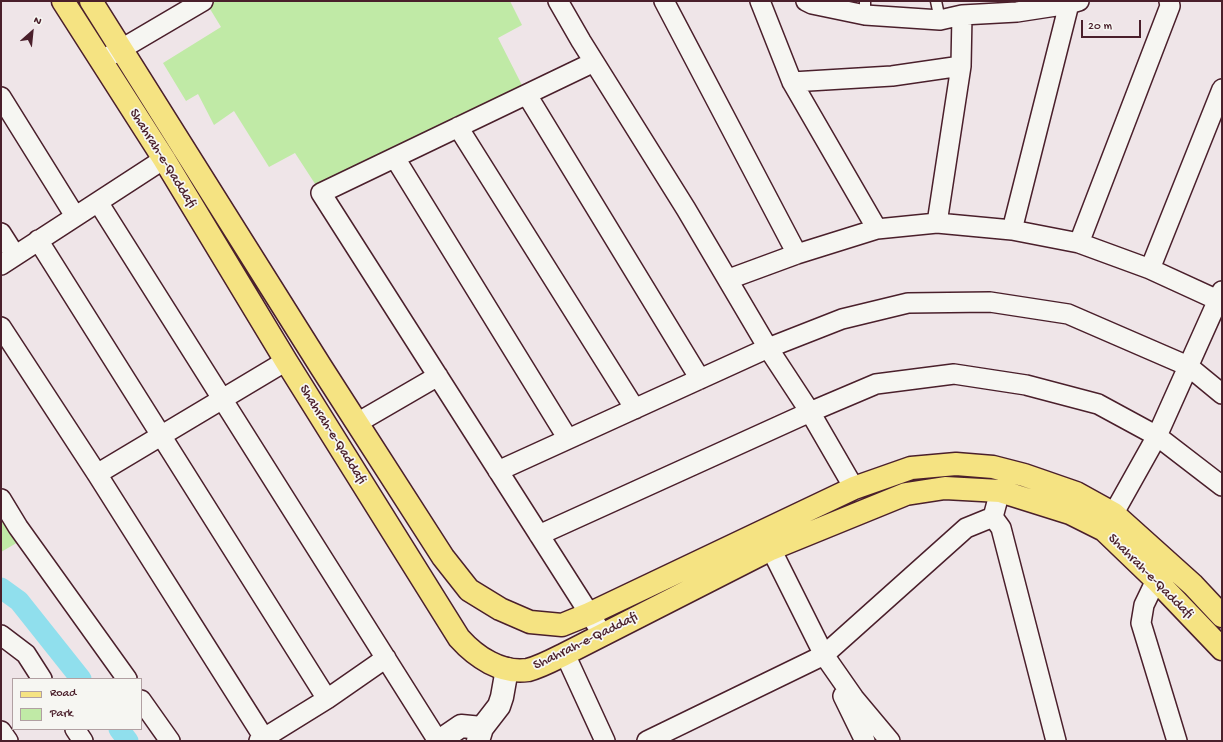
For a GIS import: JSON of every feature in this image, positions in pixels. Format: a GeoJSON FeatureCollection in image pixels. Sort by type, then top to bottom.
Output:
{"type":"FeatureCollection","features":[{"type":"Feature","properties":{"kind":"main road","name":"Shahrah-e-Qaddafi"},"geometry":{"type":"LineString","coordinates":[[63,1],[164,159],[286,361],[459,638],[479,657],[492,664],[507,669],[519,671],[529,670],[566,654],[771,549],[906,494],[945,488],[1000,491],[1070,514],[1109,522],[1156,580],[1222,649]]}},
{"type":"Feature","properties":{"kind":"main road","name":"Shahrah-e-Qaddafi"},"geometry":{"type":"LineString","coordinates":[[91,1],[443,557],[469,590],[500,609],[530,622],[562,625],[589,614],[854,488],[911,468],[956,464],[985,467],[1024,475],[1076,493],[1109,522],[1193,585],[1222,616]]}},
{"type":"Feature","properties":{"kind":"main road"},"geometry":{"type":"LineString","coordinates":[[929,466],[931,491]]}},
{"type":"Feature","properties":{"kind":"street"},"geometry":{"type":"LineString","coordinates":[[558,1],[594,62],[729,279],[768,348],[810,412],[854,488]]}},
{"type":"Feature","properties":{"kind":"street"},"geometry":{"type":"LineString","coordinates":[[664,1],[797,254]]}},
{"type":"Feature","properties":{"kind":"street"},"geometry":{"type":"LineString","coordinates":[[760,1],[792,82],[877,229]]}},
{"type":"Feature","properties":{"kind":"street"},"geometry":{"type":"LineString","coordinates":[[806,1],[812,4],[865,8],[940,20],[1015,7],[1074,3],[1012,230]]}},
{"type":"Feature","properties":{"kind":"street"},"geometry":{"type":"LineString","coordinates":[[1079,243],[1170,6],[1169,1]]}},
{"type":"Feature","properties":{"kind":"street"},"geometry":{"type":"LineString","coordinates":[[100,60],[199,2]]}},
{"type":"Feature","properties":{"kind":"street"},"geometry":{"type":"LineString","coordinates":[[937,223],[961,66],[962,15]]}},
{"type":"Feature","properties":{"kind":"street"},"geometry":{"type":"LineString","coordinates":[[594,62],[321,193],[603,635]]}},
{"type":"Feature","properties":{"kind":"street"},"geometry":{"type":"LineString","coordinates":[[792,82],[892,76],[961,66]]}},
{"type":"Feature","properties":{"kind":"street"},"geometry":{"type":"LineString","coordinates":[[1150,269],[1222,89]]}},
{"type":"Feature","properties":{"kind":"street"},"geometry":{"type":"LineString","coordinates":[[527,95],[700,379]]}},
{"type":"Feature","properties":{"kind":"street"},"geometry":{"type":"LineString","coordinates":[[1,97],[75,216]]}},
{"type":"Feature","properties":{"kind":"street"},"geometry":{"type":"LineString","coordinates":[[458,127],[635,409]]}},
{"type":"Feature","properties":{"kind":"street"},"geometry":{"type":"LineString","coordinates":[[395,158],[568,440]]}},
{"type":"Feature","properties":{"kind":"street"},"geometry":{"type":"LineString","coordinates":[[1,233],[8,260],[164,159]]}},
{"type":"Feature","properties":{"kind":"street"},"geometry":{"type":"LineString","coordinates":[[98,202],[439,741],[461,726],[480,734],[499,706],[507,669]]}},
{"type":"Feature","properties":{"kind":"street"},"geometry":{"type":"LineString","coordinates":[[729,279],[797,254],[877,229],[937,223],[1012,230],[1079,243],[1150,269],[1221,298],[1188,366],[1157,436],[1109,522]]}},
{"type":"Feature","properties":{"kind":"street"},"geometry":{"type":"LineString","coordinates":[[38,240],[327,698]]}},
{"type":"Feature","properties":{"kind":"street"},"geometry":{"type":"LineString","coordinates":[[498,471],[768,348],[842,319],[908,303],[990,302],[1068,314],[1188,366],[1222,394]]}},
{"type":"Feature","properties":{"kind":"street"},"geometry":{"type":"LineString","coordinates":[[1,326],[97,474],[262,739],[327,698],[386,658]]}},
{"type":"Feature","properties":{"kind":"street"},"geometry":{"type":"LineString","coordinates":[[97,474],[286,361]]}},
{"type":"Feature","properties":{"kind":"street"},"geometry":{"type":"LineString","coordinates":[[539,535],[810,412],[876,384],[954,374],[1026,384],[1098,404],[1157,436],[1222,486]]}},
{"type":"Feature","properties":{"kind":"street"},"geometry":{"type":"LineString","coordinates":[[357,423],[438,376]]}},
{"type":"Feature","properties":{"kind":"street"},"geometry":{"type":"LineString","coordinates":[[993,517],[1000,491]]}},
{"type":"Feature","properties":{"kind":"street"},"geometry":{"type":"LineString","coordinates":[[1,499],[18,527],[126,678]]}},
{"type":"Feature","properties":{"kind":"street"},"geometry":{"type":"LineString","coordinates":[[647,741],[824,655],[966,528],[993,517]]}},
{"type":"Feature","properties":{"kind":"street"},"geometry":{"type":"LineString","coordinates":[[993,517],[1001,528],[1056,741]]}},
{"type":"Feature","properties":{"kind":"street"},"geometry":{"type":"LineString","coordinates":[[771,549],[824,655],[864,741]]}},
{"type":"Feature","properties":{"kind":"street"},"geometry":{"type":"LineString","coordinates":[[1156,580],[1144,605],[1141,622],[1177,741]]}},
{"type":"Feature","properties":{"kind":"street"},"geometry":{"type":"LineString","coordinates":[[1,635],[26,654],[41,678]]}},
{"type":"Feature","properties":{"kind":"street"},"geometry":{"type":"LineString","coordinates":[[566,654],[605,741]]}},
{"type":"Feature","properties":{"kind":"street"},"geometry":{"type":"LineString","coordinates":[[824,655],[854,698],[890,741]]}},
{"type":"Feature","properties":{"kind":"street"},"geometry":{"type":"LineString","coordinates":[[142,701],[170,741]]}},
{"type":"Feature","properties":{"kind":"street"},"geometry":{"type":"LineString","coordinates":[[76,730],[83,741]]}},
{"type":"Feature","properties":{"kind":"street"},"geometry":{"type":"LineString","coordinates":[[1,731],[8,741]]}},
{"type":"Feature","properties":{"kind":"lane"},"geometry":{"type":"LineString","coordinates":[[936,1],[940,20]]}},
{"type":"Feature","properties":{"kind":"green space"},"geometry":{"type":"Polygon","coordinates":[[[213,1],[510,1],[522,25],[498,38],[527,95],[321,193],[295,153],[269,167],[234,111],[214,125],[198,94],[186,101],[163,63],[221,27],[207,4],[213,1]]]}},
{"type":"Feature","properties":{"kind":"green space"},"geometry":{"type":"Polygon","coordinates":[[[1,507],[20,541],[1,552],[1,507]]]}},
{"type":"Feature","properties":{"kind":"waterway"},"geometry":{"type":"LineString","coordinates":[[1,588],[19,601],[80,678]]}},
{"type":"Feature","properties":{"kind":"waterway"},"geometry":{"type":"LineString","coordinates":[[120,730],[128,741]]}}]}
